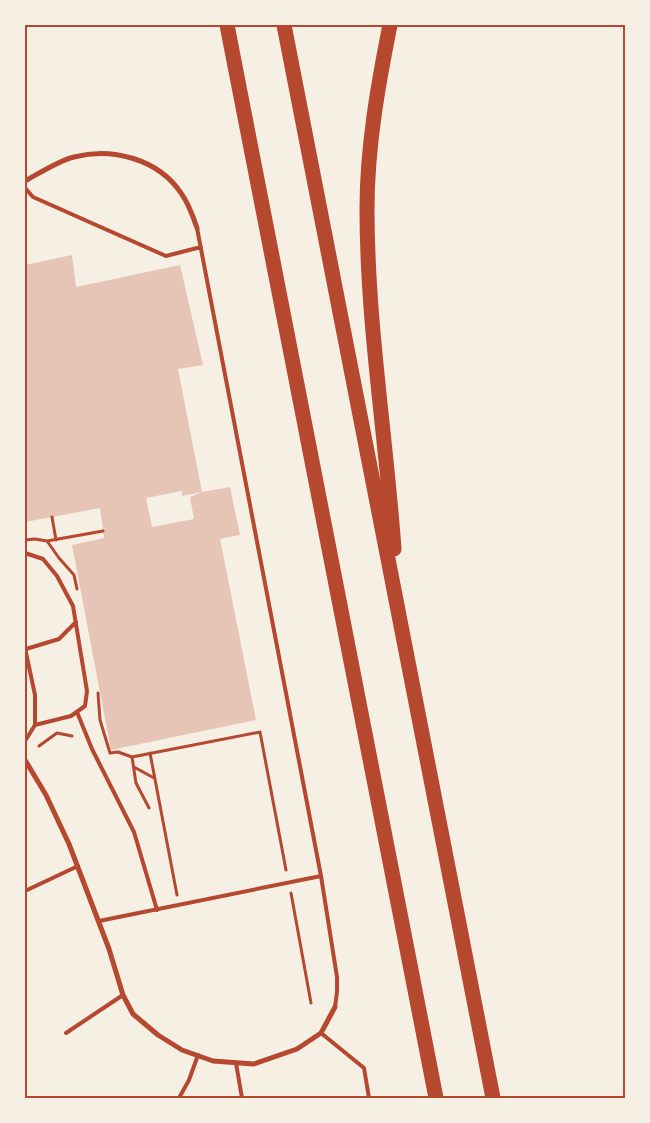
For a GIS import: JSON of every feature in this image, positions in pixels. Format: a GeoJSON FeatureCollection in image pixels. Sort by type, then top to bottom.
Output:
{"type":"FeatureCollection","features":[{"type":"Feature","properties":{"kind":"highway"},"geometry":{"type":"LineString","coordinates":[[227,25],[436,1098]]}},
{"type":"Feature","properties":{"kind":"highway"},"geometry":{"type":"LineString","coordinates":[[284,25],[493,1098]]}},
{"type":"Feature","properties":{"kind":"highway"},"geometry":{"type":"LineString","coordinates":[[390,25],[379,82],[370,156],[367,255],[390,494],[399,616]]}},
{"type":"Feature","properties":{"kind":"street"},"geometry":{"type":"LineString","coordinates":[[25,181],[72,157],[92,154],[113,154],[132,158],[158,172],[180,192],[190,209],[197,228]]}},
{"type":"Feature","properties":{"kind":"street"},"geometry":{"type":"LineString","coordinates":[[25,760],[46,795],[78,866],[99,921],[123,995],[134,1014],[158,1035],[182,1050],[212,1061],[254,1064],[297,1049],[321,1033],[335,1007]]}},
{"type":"Feature","properties":{"kind":"lane"},"geometry":{"type":"LineString","coordinates":[[25,188],[33,197],[166,256],[201,247]]}},
{"type":"Feature","properties":{"kind":"lane"},"geometry":{"type":"LineString","coordinates":[[197,228],[321,876],[337,977],[335,1007]]}},
{"type":"Feature","properties":{"kind":"lane"},"geometry":{"type":"LineString","coordinates":[[25,553],[43,560],[57,576],[73,606],[87,691],[84,706],[77,712],[71,716],[35,726]]}},
{"type":"Feature","properties":{"kind":"lane"},"geometry":{"type":"LineString","coordinates":[[25,741],[35,726],[35,695],[25,648],[59,639],[76,622]]}},
{"type":"Feature","properties":{"kind":"lane"},"geometry":{"type":"LineString","coordinates":[[77,712],[92,749],[134,832],[157,910]]}},
{"type":"Feature","properties":{"kind":"lane"},"geometry":{"type":"LineString","coordinates":[[25,891],[78,866]]}},
{"type":"Feature","properties":{"kind":"lane"},"geometry":{"type":"LineString","coordinates":[[99,921],[321,876]]}},
{"type":"Feature","properties":{"kind":"lane"},"geometry":{"type":"LineString","coordinates":[[66,1032],[123,995]]}},
{"type":"Feature","properties":{"kind":"lane"},"geometry":{"type":"LineString","coordinates":[[321,1033],[364,1068],[369,1098]]}},
{"type":"Feature","properties":{"kind":"lane"},"geometry":{"type":"LineString","coordinates":[[179,1098],[198,1055]]}},
{"type":"Feature","properties":{"kind":"lane"},"geometry":{"type":"LineString","coordinates":[[236,1063],[242,1098]]}},
{"type":"Feature","properties":{"kind":"path"},"geometry":{"type":"LineString","coordinates":[[52,517],[56,540]]}},
{"type":"Feature","properties":{"kind":"path"},"geometry":{"type":"LineString","coordinates":[[25,540],[56,540],[103,531]]}},
{"type":"Feature","properties":{"kind":"path"},"geometry":{"type":"LineString","coordinates":[[47,541],[74,575],[78,594]]}},
{"type":"Feature","properties":{"kind":"path"},"geometry":{"type":"LineString","coordinates":[[98,690],[100,720],[110,753],[118,752],[132,757],[260,732],[286,870]]}},
{"type":"Feature","properties":{"kind":"path"},"geometry":{"type":"LineString","coordinates":[[39,746],[57,733],[72,736]]}},
{"type":"Feature","properties":{"kind":"path"},"geometry":{"type":"LineString","coordinates":[[150,753],[179,905]]}},
{"type":"Feature","properties":{"kind":"path"},"geometry":{"type":"LineString","coordinates":[[132,757],[136,783],[149,808]]}},
{"type":"Feature","properties":{"kind":"path"},"geometry":{"type":"LineString","coordinates":[[134,766],[155,778]]}},
{"type":"Feature","properties":{"kind":"path"},"geometry":{"type":"LineString","coordinates":[[291,893],[310,1003]]}},
{"type":"Feature","properties":{"kind":"building"},"geometry":{"type":"Polygon","coordinates":[[[72,255],[76,287],[180,265],[203,365],[178,369],[202,492],[230,487],[240,535],[220,539],[256,720],[111,750],[72,545],[104,538],[100,508],[25,522],[25,265],[72,255]],[[182,491],[146,498],[152,527],[194,519],[190,497],[202,492],[182,496],[182,491]]]}}]}
